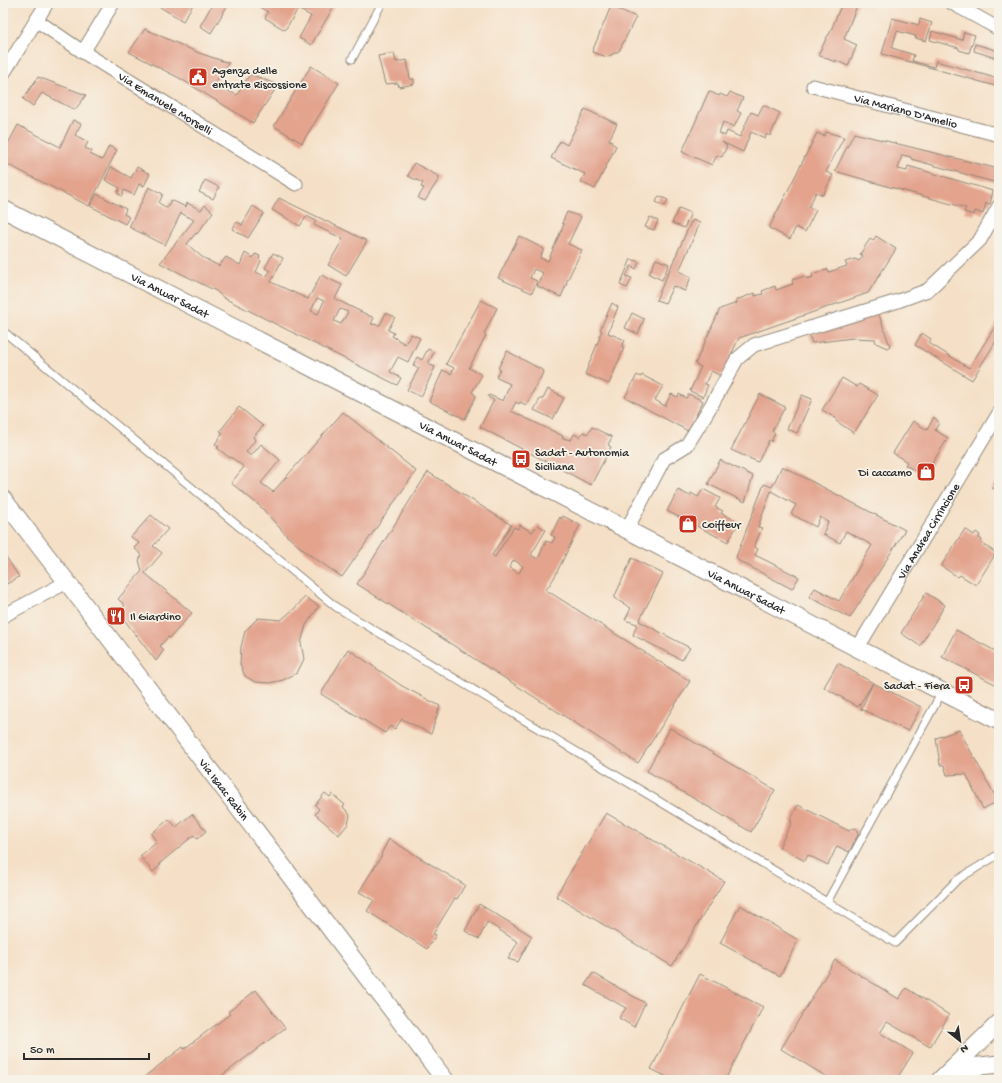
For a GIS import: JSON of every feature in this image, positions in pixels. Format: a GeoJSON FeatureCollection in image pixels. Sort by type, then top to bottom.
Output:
{"type":"FeatureCollection","features":[{"type":"Feature","properties":{"kind":"street"},"geometry":{"type":"LineString","coordinates":[[3,74],[47,3]]}},
{"type":"Feature","properties":{"kind":"street"},"geometry":{"type":"LineString","coordinates":[[83,52],[113,3]]}},
{"type":"Feature","properties":{"kind":"street"},"geometry":{"type":"LineString","coordinates":[[952,3],[999,29]]}},
{"type":"Feature","properties":{"kind":"street","name":"Via Emanuele Morselli"},"geometry":{"type":"LineString","coordinates":[[36,20],[83,52],[296,184]]}},
{"type":"Feature","properties":{"kind":"street","name":"Via Mariano D'Amelio"},"geometry":{"type":"LineString","coordinates":[[813,86],[999,135]]}},
{"type":"Feature","properties":{"kind":"street"},"geometry":{"type":"LineString","coordinates":[[627,529],[664,459],[687,445],[737,359],[754,345],[898,301],[928,290],[980,240],[999,206]]}},
{"type":"Feature","properties":{"kind":"street","name":"Via Anwar Sadat"},"geometry":{"type":"LineString","coordinates":[[3,209],[999,721]]}},
{"type":"Feature","properties":{"kind":"street","name":"Via Andrea Cirrincione"},"geometry":{"type":"LineString","coordinates":[[857,649],[999,413]]}},
{"type":"Feature","properties":{"kind":"street","name":"Via Isaac Rabin"},"geometry":{"type":"LineString","coordinates":[[3,499],[445,1080]]}},
{"type":"Feature","properties":{"kind":"street"},"geometry":{"type":"LineString","coordinates":[[3,616],[67,582]]}},
{"type":"Feature","properties":{"kind":"street"},"geometry":{"type":"LineString","coordinates":[[946,1074],[999,1023]]}},
{"type":"Feature","properties":{"kind":"street"},"geometry":{"type":"LineString","coordinates":[[946,1074],[999,1064]]}},
{"type":"Feature","properties":{"kind":"lane"},"geometry":{"type":"LineString","coordinates":[[352,59],[382,3]]}},
{"type":"Feature","properties":{"kind":"lane"},"geometry":{"type":"LineString","coordinates":[[3,331],[336,607],[895,943],[957,880],[999,854]]}},
{"type":"Feature","properties":{"kind":"lane"},"geometry":{"type":"LineString","coordinates":[[827,902],[942,692]]}},
{"type":"Feature","properties":{"kind":"building"},"geometry":{"type":"Polygon","coordinates":[[[194,3],[183,21],[155,4],[194,3]]]}},
{"type":"Feature","properties":{"kind":"building"},"geometry":{"type":"Polygon","coordinates":[[[213,3],[229,3],[211,33],[200,26],[213,3]]]}},
{"type":"Feature","properties":{"kind":"building"},"geometry":{"type":"Polygon","coordinates":[[[252,3],[336,3],[311,45],[299,38],[311,16],[298,9],[285,30],[265,18],[268,12],[252,3]]]}},
{"type":"Feature","properties":{"kind":"building"},"geometry":{"type":"Polygon","coordinates":[[[842,3],[858,3],[844,39],[857,45],[848,66],[818,55],[829,35],[842,3]]]}},
{"type":"Feature","properties":{"kind":"building"},"geometry":{"type":"Polygon","coordinates":[[[611,6],[636,17],[619,51],[607,57],[592,52],[611,6]]]}},
{"type":"Feature","properties":{"kind":"building"},"geometry":{"type":"Polygon","coordinates":[[[892,18],[919,25],[920,19],[932,23],[926,41],[915,38],[916,36],[897,31],[892,48],[914,55],[912,61],[934,67],[936,61],[999,79],[999,87],[882,54],[892,18]]]}},
{"type":"Feature","properties":{"kind":"building","name":"Agenza delle entrate Riscossione"},"geometry":{"type":"Polygon","coordinates":[[[145,29],[199,53],[229,63],[214,84],[237,95],[250,74],[278,85],[253,123],[181,79],[129,52],[145,29]]]}},
{"type":"Feature","properties":{"kind":"building"},"geometry":{"type":"Polygon","coordinates":[[[932,31],[962,40],[964,32],[975,35],[969,53],[959,50],[959,48],[930,40],[932,31]]]}},
{"type":"Feature","properties":{"kind":"building"},"geometry":{"type":"Polygon","coordinates":[[[975,44],[999,51],[999,59],[974,51],[975,44]]]}},
{"type":"Feature","properties":{"kind":"building"},"geometry":{"type":"Polygon","coordinates":[[[394,53],[396,62],[407,60],[410,79],[414,79],[414,84],[399,87],[398,83],[385,84],[378,56],[394,53]]]}},
{"type":"Feature","properties":{"kind":"building"},"geometry":{"type":"Polygon","coordinates":[[[311,66],[339,83],[302,143],[274,126],[311,66]]]}},
{"type":"Feature","properties":{"kind":"building"},"geometry":{"type":"Polygon","coordinates":[[[38,77],[86,95],[75,110],[42,93],[33,106],[23,99],[38,77]]]}},
{"type":"Feature","properties":{"kind":"building"},"geometry":{"type":"Polygon","coordinates":[[[709,91],[719,96],[720,94],[727,97],[730,92],[743,98],[737,111],[741,113],[734,127],[723,122],[719,133],[725,136],[727,131],[740,137],[751,112],[758,115],[763,105],[780,113],[770,136],[767,134],[765,138],[751,132],[743,152],[722,142],[727,146],[722,157],[717,155],[712,165],[682,152],[709,91]]]}},
{"type":"Feature","properties":{"kind":"building"},"geometry":{"type":"Polygon","coordinates":[[[585,109],[617,124],[609,140],[616,146],[595,189],[581,182],[585,174],[551,158],[560,141],[567,145],[585,109]]]}},
{"type":"Feature","properties":{"kind":"building"},"geometry":{"type":"Polygon","coordinates":[[[73,120],[81,124],[75,135],[88,142],[85,148],[92,151],[90,154],[102,160],[109,146],[117,150],[89,206],[3,162],[3,153],[18,125],[60,147],[73,120]]]}},
{"type":"Feature","properties":{"kind":"building"},"geometry":{"type":"Polygon","coordinates":[[[826,132],[844,137],[826,172],[833,175],[823,195],[816,192],[809,207],[816,210],[805,232],[796,227],[790,239],[769,228],[817,133],[824,136],[826,132]]]}},
{"type":"Feature","properties":{"kind":"building"},"geometry":{"type":"Polygon","coordinates":[[[854,133],[999,169],[999,179],[997,183],[911,159],[911,157],[902,155],[898,169],[907,171],[908,166],[993,191],[990,204],[986,203],[983,214],[975,211],[974,215],[964,212],[966,208],[835,171],[854,133]]]}},
{"type":"Feature","properties":{"kind":"building"},"geometry":{"type":"Polygon","coordinates":[[[414,163],[440,177],[425,201],[418,198],[424,188],[421,187],[423,183],[408,176],[414,163]]]}},
{"type":"Feature","properties":{"kind":"building"},"geometry":{"type":"Polygon","coordinates":[[[111,167],[131,178],[137,167],[150,174],[144,186],[139,184],[134,195],[124,190],[122,196],[117,193],[120,188],[105,180],[111,167]]]}},
{"type":"Feature","properties":{"kind":"building"},"geometry":{"type":"Polygon","coordinates":[[[205,180],[219,187],[213,199],[199,192],[205,180]]]}},
{"type":"Feature","properties":{"kind":"building"},"geometry":{"type":"Polygon","coordinates":[[[149,187],[163,194],[159,203],[167,208],[171,200],[186,207],[187,203],[201,210],[205,205],[213,212],[197,234],[196,233],[187,244],[202,257],[219,266],[226,257],[240,265],[245,253],[253,258],[255,254],[260,256],[259,259],[261,261],[256,272],[266,277],[270,271],[265,268],[273,253],[283,258],[271,282],[308,299],[321,275],[342,285],[335,299],[374,318],[371,324],[380,325],[386,313],[395,317],[388,330],[394,333],[392,336],[405,344],[411,334],[420,338],[408,362],[398,357],[390,372],[401,378],[397,385],[224,298],[216,291],[160,263],[194,220],[181,213],[165,245],[129,227],[149,187]],[[317,298],[311,311],[318,314],[324,301],[317,298]],[[340,309],[334,321],[341,324],[348,312],[340,309]]]}},
{"type":"Feature","properties":{"kind":"building"},"geometry":{"type":"Polygon","coordinates":[[[97,194],[126,209],[124,214],[129,217],[125,224],[90,206],[97,194]]]}},
{"type":"Feature","properties":{"kind":"building"},"geometry":{"type":"Polygon","coordinates":[[[659,196],[668,200],[665,206],[656,202],[659,196]]]}},
{"type":"Feature","properties":{"kind":"building"},"geometry":{"type":"Polygon","coordinates":[[[279,198],[367,241],[346,276],[328,265],[343,239],[314,225],[316,221],[307,216],[300,226],[272,210],[279,198]]]}},
{"type":"Feature","properties":{"kind":"building"},"geometry":{"type":"Polygon","coordinates":[[[253,206],[264,213],[248,238],[232,229],[237,222],[242,225],[253,206]]]}},
{"type":"Feature","properties":{"kind":"building"},"geometry":{"type":"Polygon","coordinates":[[[679,208],[691,213],[684,228],[672,223],[679,208]]]}},
{"type":"Feature","properties":{"kind":"building"},"geometry":{"type":"Polygon","coordinates":[[[567,212],[581,217],[568,244],[582,250],[561,297],[537,286],[543,273],[534,269],[530,278],[537,281],[532,293],[498,278],[519,236],[544,249],[540,258],[548,261],[564,224],[562,223],[567,212]]]}},
{"type":"Feature","properties":{"kind":"building"},"geometry":{"type":"Polygon","coordinates":[[[650,217],[658,221],[654,230],[645,227],[650,217]]]}},
{"type":"Feature","properties":{"kind":"building"},"geometry":{"type":"Polygon","coordinates":[[[693,220],[700,223],[679,271],[691,277],[685,291],[673,286],[665,303],[656,300],[691,222],[693,220]]]}},
{"type":"Feature","properties":{"kind":"building"},"geometry":{"type":"Polygon","coordinates":[[[876,236],[896,249],[868,293],[739,338],[721,376],[711,371],[705,384],[708,385],[703,397],[690,391],[701,367],[695,364],[720,309],[737,303],[736,300],[755,293],[755,296],[763,294],[762,291],[775,286],[776,290],[793,284],[792,280],[805,276],[807,279],[813,277],[812,274],[828,269],[829,272],[847,266],[845,262],[855,259],[859,261],[863,256],[860,254],[870,239],[873,241],[876,236]]]}},
{"type":"Feature","properties":{"kind":"building"},"geometry":{"type":"Polygon","coordinates":[[[631,259],[639,262],[636,269],[631,266],[626,276],[632,278],[627,288],[620,285],[631,259]]]}},
{"type":"Feature","properties":{"kind":"building"},"geometry":{"type":"Polygon","coordinates":[[[656,259],[669,264],[662,280],[649,274],[656,259]]]}},
{"type":"Feature","properties":{"kind":"building"},"geometry":{"type":"Polygon","coordinates":[[[481,300],[497,308],[484,334],[486,335],[469,368],[482,375],[472,392],[476,396],[465,419],[429,401],[443,370],[451,374],[454,368],[446,364],[481,300]]]}},
{"type":"Feature","properties":{"kind":"building"},"geometry":{"type":"Polygon","coordinates":[[[612,303],[618,307],[608,333],[625,340],[622,347],[624,348],[609,384],[585,374],[600,337],[602,331],[600,330],[612,303]]]}},
{"type":"Feature","properties":{"kind":"building"},"geometry":{"type":"Polygon","coordinates":[[[878,312],[890,346],[887,348],[876,343],[875,339],[853,338],[812,343],[809,335],[878,312]]]}},
{"type":"Feature","properties":{"kind":"building"},"geometry":{"type":"Polygon","coordinates":[[[632,313],[644,319],[638,334],[625,328],[632,313]]]}},
{"type":"Feature","properties":{"kind":"building"},"geometry":{"type":"Polygon","coordinates":[[[999,320],[999,336],[972,380],[915,345],[922,333],[931,339],[929,343],[969,368],[999,320]]]}},
{"type":"Feature","properties":{"kind":"building"},"geometry":{"type":"Polygon","coordinates":[[[428,349],[434,352],[428,364],[435,367],[421,397],[407,390],[419,368],[413,365],[417,357],[422,360],[428,349]]]}},
{"type":"Feature","properties":{"kind":"building"},"geometry":{"type":"Polygon","coordinates":[[[507,351],[544,371],[526,405],[516,402],[511,411],[563,436],[562,438],[571,440],[574,434],[580,437],[583,432],[588,434],[592,427],[612,437],[608,445],[611,447],[591,485],[480,427],[494,400],[488,397],[489,395],[503,401],[510,384],[496,377],[500,369],[498,368],[507,351]]]}},
{"type":"Feature","properties":{"kind":"building"},"geometry":{"type":"Polygon","coordinates":[[[637,375],[641,377],[642,375],[663,386],[655,400],[665,406],[671,394],[678,397],[679,394],[686,398],[689,394],[703,401],[688,431],[625,397],[637,375]]]}},
{"type":"Feature","properties":{"kind":"building"},"geometry":{"type":"Polygon","coordinates":[[[842,378],[857,387],[859,384],[878,395],[854,433],[836,421],[837,419],[822,410],[842,378]]]}},
{"type":"Feature","properties":{"kind":"building"},"geometry":{"type":"Polygon","coordinates":[[[548,389],[564,398],[553,419],[534,410],[540,399],[543,399],[548,389]]]}},
{"type":"Feature","properties":{"kind":"building"},"geometry":{"type":"Polygon","coordinates":[[[760,394],[785,407],[772,431],[775,433],[771,442],[769,440],[758,462],[731,450],[760,394]]]}},
{"type":"Feature","properties":{"kind":"building"},"geometry":{"type":"Polygon","coordinates":[[[802,395],[812,399],[797,433],[787,429],[802,395]]]}},
{"type":"Feature","properties":{"kind":"building"},"geometry":{"type":"Polygon","coordinates":[[[239,407],[263,426],[253,437],[255,440],[246,452],[251,456],[261,444],[280,460],[261,483],[273,492],[343,412],[416,471],[342,577],[307,553],[287,536],[260,506],[231,483],[244,467],[217,448],[219,447],[215,444],[223,433],[220,431],[239,407]]]}},
{"type":"Feature","properties":{"kind":"building"},"geometry":{"type":"Polygon","coordinates":[[[934,417],[939,423],[935,430],[948,438],[924,476],[905,465],[907,462],[893,453],[913,421],[927,430],[934,417]]]}},
{"type":"Feature","properties":{"kind":"building"},"geometry":{"type":"Polygon","coordinates":[[[720,460],[753,476],[745,502],[708,484],[720,460]]]}},
{"type":"Feature","properties":{"kind":"building"},"geometry":{"type":"Polygon","coordinates":[[[782,466],[905,530],[850,618],[809,597],[815,588],[839,601],[872,545],[846,531],[840,543],[823,534],[828,522],[820,517],[816,527],[791,514],[796,505],[771,491],[758,527],[762,528],[754,547],[758,549],[755,555],[799,577],[792,589],[739,561],[736,557],[764,484],[772,487],[782,466]]]}},
{"type":"Feature","properties":{"kind":"building"},"geometry":{"type":"Polygon","coordinates":[[[428,472],[511,525],[492,555],[495,557],[514,527],[518,529],[520,525],[532,532],[538,525],[546,530],[531,555],[538,559],[546,541],[552,543],[555,537],[551,535],[560,517],[561,519],[563,516],[580,525],[554,578],[546,590],[690,681],[638,763],[357,584],[428,472]],[[514,560],[509,567],[519,573],[523,566],[514,560]]]}},
{"type":"Feature","properties":{"kind":"building"},"geometry":{"type":"Polygon","coordinates":[[[999,477],[999,492],[992,488],[999,477]]]}},
{"type":"Feature","properties":{"kind":"building"},"geometry":{"type":"Polygon","coordinates":[[[703,489],[720,498],[715,507],[723,511],[721,513],[739,522],[728,542],[667,511],[678,490],[690,496],[691,493],[698,497],[703,489]]]}},
{"type":"Feature","properties":{"kind":"building"},"geometry":{"type":"Polygon","coordinates":[[[151,515],[168,529],[153,546],[162,553],[145,573],[192,613],[170,638],[168,637],[160,646],[164,650],[156,661],[119,613],[125,605],[118,599],[142,571],[139,560],[142,555],[134,548],[139,543],[131,537],[151,515]]]}},
{"type":"Feature","properties":{"kind":"building"},"geometry":{"type":"Polygon","coordinates":[[[965,529],[974,535],[976,532],[980,535],[979,538],[982,540],[981,543],[996,553],[976,585],[960,575],[958,577],[941,566],[965,529]]]}},
{"type":"Feature","properties":{"kind":"building"},"geometry":{"type":"Polygon","coordinates":[[[3,552],[19,577],[3,586],[3,552]]]}},
{"type":"Feature","properties":{"kind":"building"},"geometry":{"type":"Polygon","coordinates":[[[632,558],[663,574],[639,621],[690,648],[682,660],[633,635],[637,624],[625,620],[631,608],[614,598],[632,558]]]}},
{"type":"Feature","properties":{"kind":"building"},"geometry":{"type":"Polygon","coordinates":[[[926,593],[945,605],[920,646],[901,633],[926,593]]]}},
{"type":"Feature","properties":{"kind":"building"},"geometry":{"type":"Polygon","coordinates":[[[305,597],[319,606],[306,625],[301,643],[304,659],[297,673],[283,680],[270,683],[255,682],[245,676],[240,664],[241,647],[245,631],[258,618],[281,620],[305,597]]]}},
{"type":"Feature","properties":{"kind":"building"},"geometry":{"type":"Polygon","coordinates":[[[956,630],[999,653],[999,686],[942,657],[956,630]]]}},
{"type":"Feature","properties":{"kind":"building"},"geometry":{"type":"Polygon","coordinates":[[[348,649],[402,686],[440,706],[431,734],[402,719],[395,729],[390,726],[385,733],[321,694],[348,649]]]}},
{"type":"Feature","properties":{"kind":"building"},"geometry":{"type":"Polygon","coordinates":[[[838,663],[873,683],[858,707],[824,687],[838,663]]]}},
{"type":"Feature","properties":{"kind":"building"},"geometry":{"type":"Polygon","coordinates":[[[873,683],[921,707],[908,731],[861,709],[873,683]]]}},
{"type":"Feature","properties":{"kind":"building"},"geometry":{"type":"Polygon","coordinates":[[[670,728],[775,790],[751,832],[647,771],[670,728]]]}},
{"type":"Feature","properties":{"kind":"building"},"geometry":{"type":"Polygon","coordinates":[[[959,730],[998,801],[983,809],[966,774],[947,775],[944,765],[940,765],[936,738],[959,730]]]}},
{"type":"Feature","properties":{"kind":"building"},"geometry":{"type":"Polygon","coordinates":[[[325,793],[330,797],[332,794],[345,805],[343,807],[350,816],[348,824],[339,835],[315,814],[319,809],[315,805],[325,793]]]}},
{"type":"Feature","properties":{"kind":"building"},"geometry":{"type":"Polygon","coordinates":[[[798,805],[849,831],[853,828],[857,829],[858,835],[849,852],[837,846],[828,865],[808,855],[805,861],[779,847],[792,822],[790,821],[798,805]]]}},
{"type":"Feature","properties":{"kind":"building"},"geometry":{"type":"Polygon","coordinates":[[[606,813],[724,881],[672,966],[556,896],[606,813]]]}},
{"type":"Feature","properties":{"kind":"building"},"geometry":{"type":"Polygon","coordinates":[[[192,814],[206,831],[197,839],[194,835],[159,864],[161,865],[153,872],[140,856],[157,842],[151,834],[169,819],[176,827],[192,814]]]}},
{"type":"Feature","properties":{"kind":"building"},"geometry":{"type":"Polygon","coordinates":[[[389,839],[465,885],[457,899],[455,898],[433,934],[436,935],[427,949],[367,911],[374,900],[359,892],[382,855],[381,854],[389,839]]]}},
{"type":"Feature","properties":{"kind":"building"},"geometry":{"type":"Polygon","coordinates":[[[479,904],[532,936],[518,962],[508,959],[518,942],[487,922],[479,939],[465,931],[479,904]]]}},
{"type":"Feature","properties":{"kind":"building"},"geometry":{"type":"Polygon","coordinates":[[[740,905],[798,940],[780,976],[720,943],[740,905]]]}},
{"type":"Feature","properties":{"kind":"building"},"geometry":{"type":"Polygon","coordinates":[[[835,960],[899,999],[906,988],[949,1015],[930,1047],[887,1022],[880,1033],[913,1053],[896,1080],[832,1080],[781,1049],[835,960]]]}},
{"type":"Feature","properties":{"kind":"building"},"geometry":{"type":"Polygon","coordinates":[[[593,973],[645,1003],[634,1027],[619,1018],[626,1008],[585,985],[593,973]]]}},
{"type":"Feature","properties":{"kind":"building"},"geometry":{"type":"Polygon","coordinates":[[[700,974],[763,1007],[725,1080],[673,1080],[651,1069],[700,974]]]}},
{"type":"Feature","properties":{"kind":"building"},"geometry":{"type":"Polygon","coordinates":[[[256,990],[285,1028],[216,1080],[140,1080],[230,1014],[228,1012],[256,990]]]}},
{"type":"Feature","properties":{"kind":"place","name":"Agenza delle entrate Riscossione"},"geometry":{"type":"Point","coordinates":[198,77]}},
{"type":"Feature","properties":{"kind":"place","name":"Sadat - Autonomia Siciliana"},"geometry":{"type":"Point","coordinates":[521,459]}},
{"type":"Feature","properties":{"kind":"place","name":"Di caccamo"},"geometry":{"type":"Point","coordinates":[926,472]}},
{"type":"Feature","properties":{"kind":"place","name":"Coiffeur"},"geometry":{"type":"Point","coordinates":[688,524]}},
{"type":"Feature","properties":{"kind":"place","name":"Il Giardino"},"geometry":{"type":"Point","coordinates":[116,616]}},
{"type":"Feature","properties":{"kind":"place","name":"Sadat - Fiera"},"geometry":{"type":"Point","coordinates":[964,685]}}]}
